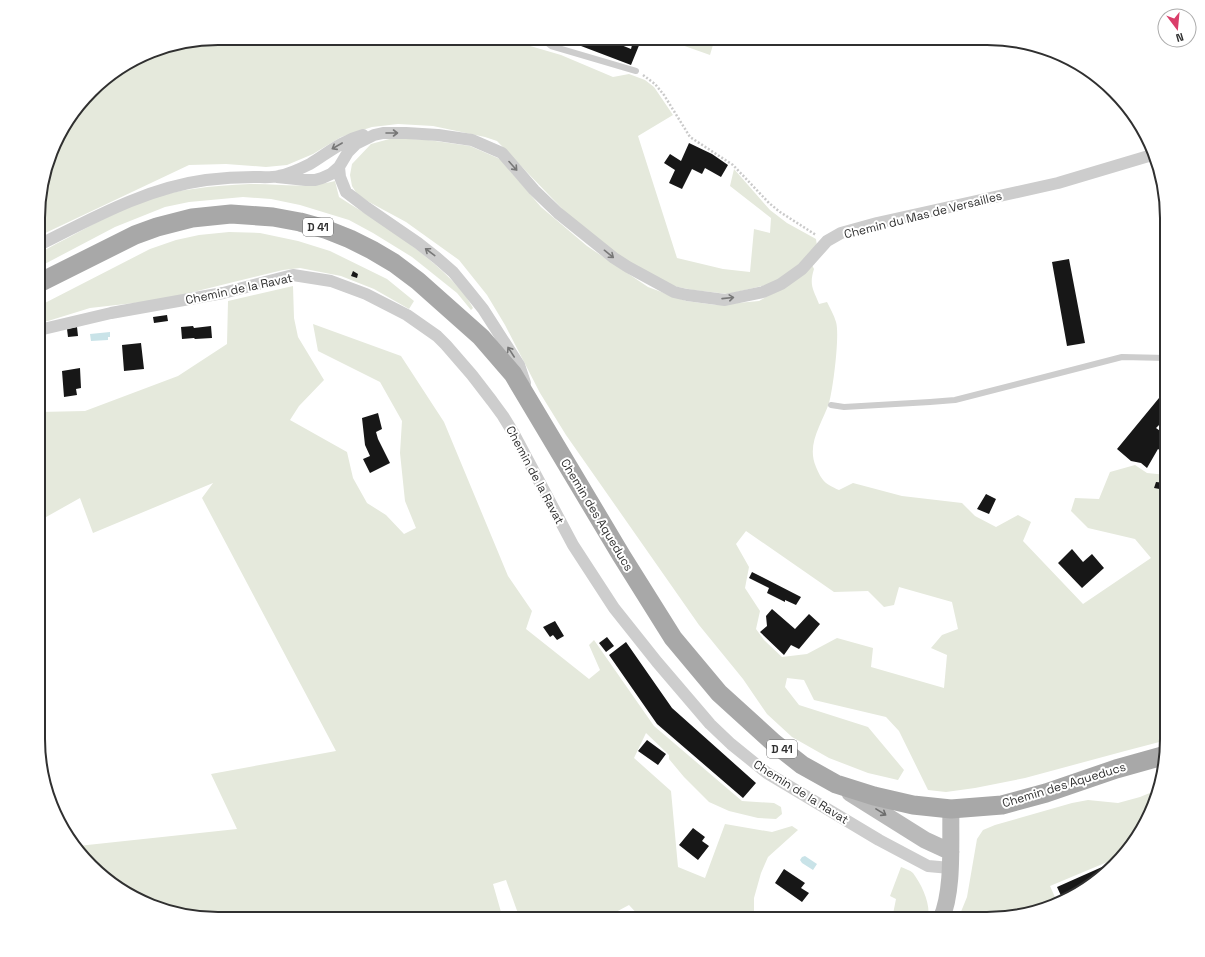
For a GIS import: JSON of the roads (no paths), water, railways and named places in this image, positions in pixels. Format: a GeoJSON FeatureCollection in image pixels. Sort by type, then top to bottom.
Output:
{"type":"FeatureCollection","features":[{"type":"Feature","properties":{"kind":"main road","name":"Chemin des Aqueducs"},"geometry":{"type":"LineString","coordinates":[[45,280],[135,235],[192,218],[231,214],[273,216],[325,229],[350,239],[394,263],[418,281],[481,337],[512,374],[673,638],[719,693],[774,743],[802,765],[836,784],[874,796],[913,805],[951,809],[1002,805],[1046,793],[1116,769],[1159,757]]}},
{"type":"Feature","properties":{"kind":"street","name":"Chemin du Mas de Versailles"},"geometry":{"type":"LineString","coordinates":[[277,177],[315,180],[330,174],[339,167],[348,152],[356,144],[374,135],[383,133],[406,132],[472,140],[502,153],[534,190],[558,213],[614,258],[628,267],[674,292],[725,300],[763,292],[781,284],[802,269],[827,241],[841,233],[877,223],[1058,183],[1148,156]]}},
{"type":"Feature","properties":{"kind":"street"},"geometry":{"type":"LineString","coordinates":[[45,242],[128,201],[156,191],[206,180],[277,177],[309,164],[350,139],[363,135],[374,135]]}},
{"type":"Feature","properties":{"kind":"street"},"geometry":{"type":"LineString","coordinates":[[339,167],[340,177],[346,192],[438,258],[453,272],[467,289],[483,309],[519,366],[537,414]]}},
{"type":"Feature","properties":{"kind":"street","name":"Chemin de la Ravat"},"geometry":{"type":"LineString","coordinates":[[45,329],[111,313],[223,294],[293,276],[332,281],[366,294],[407,315],[428,329],[446,345],[492,400],[514,434],[573,545],[614,608],[661,667],[710,724],[731,744],[767,773],[879,840],[928,866],[950,860]]}},
{"type":"Feature","properties":{"kind":"street"},"geometry":{"type":"LineString","coordinates":[[836,784],[925,840],[950,860]]}},
{"type":"Feature","properties":{"kind":"street"},"geometry":{"type":"LineString","coordinates":[[943,912],[946,903],[950,860],[951,809]]}},
{"type":"Feature","properties":{"kind":"lane"},"geometry":{"type":"LineString","coordinates":[[550,45],[636,71]]}},
{"type":"Feature","properties":{"kind":"lane"},"geometry":{"type":"LineString","coordinates":[[831,405],[844,407],[955,400],[1122,357],[1160,358]]}},
{"type":"Feature","properties":{"kind":"water"},"geometry":{"type":"Polygon","coordinates":[[[110,332],[110,337],[108,337],[108,340],[91,341],[90,334],[110,332]]]}},
{"type":"Feature","properties":{"kind":"water"},"geometry":{"type":"Polygon","coordinates":[[[805,856],[817,864],[813,870],[800,860],[805,856]]]}}]}
